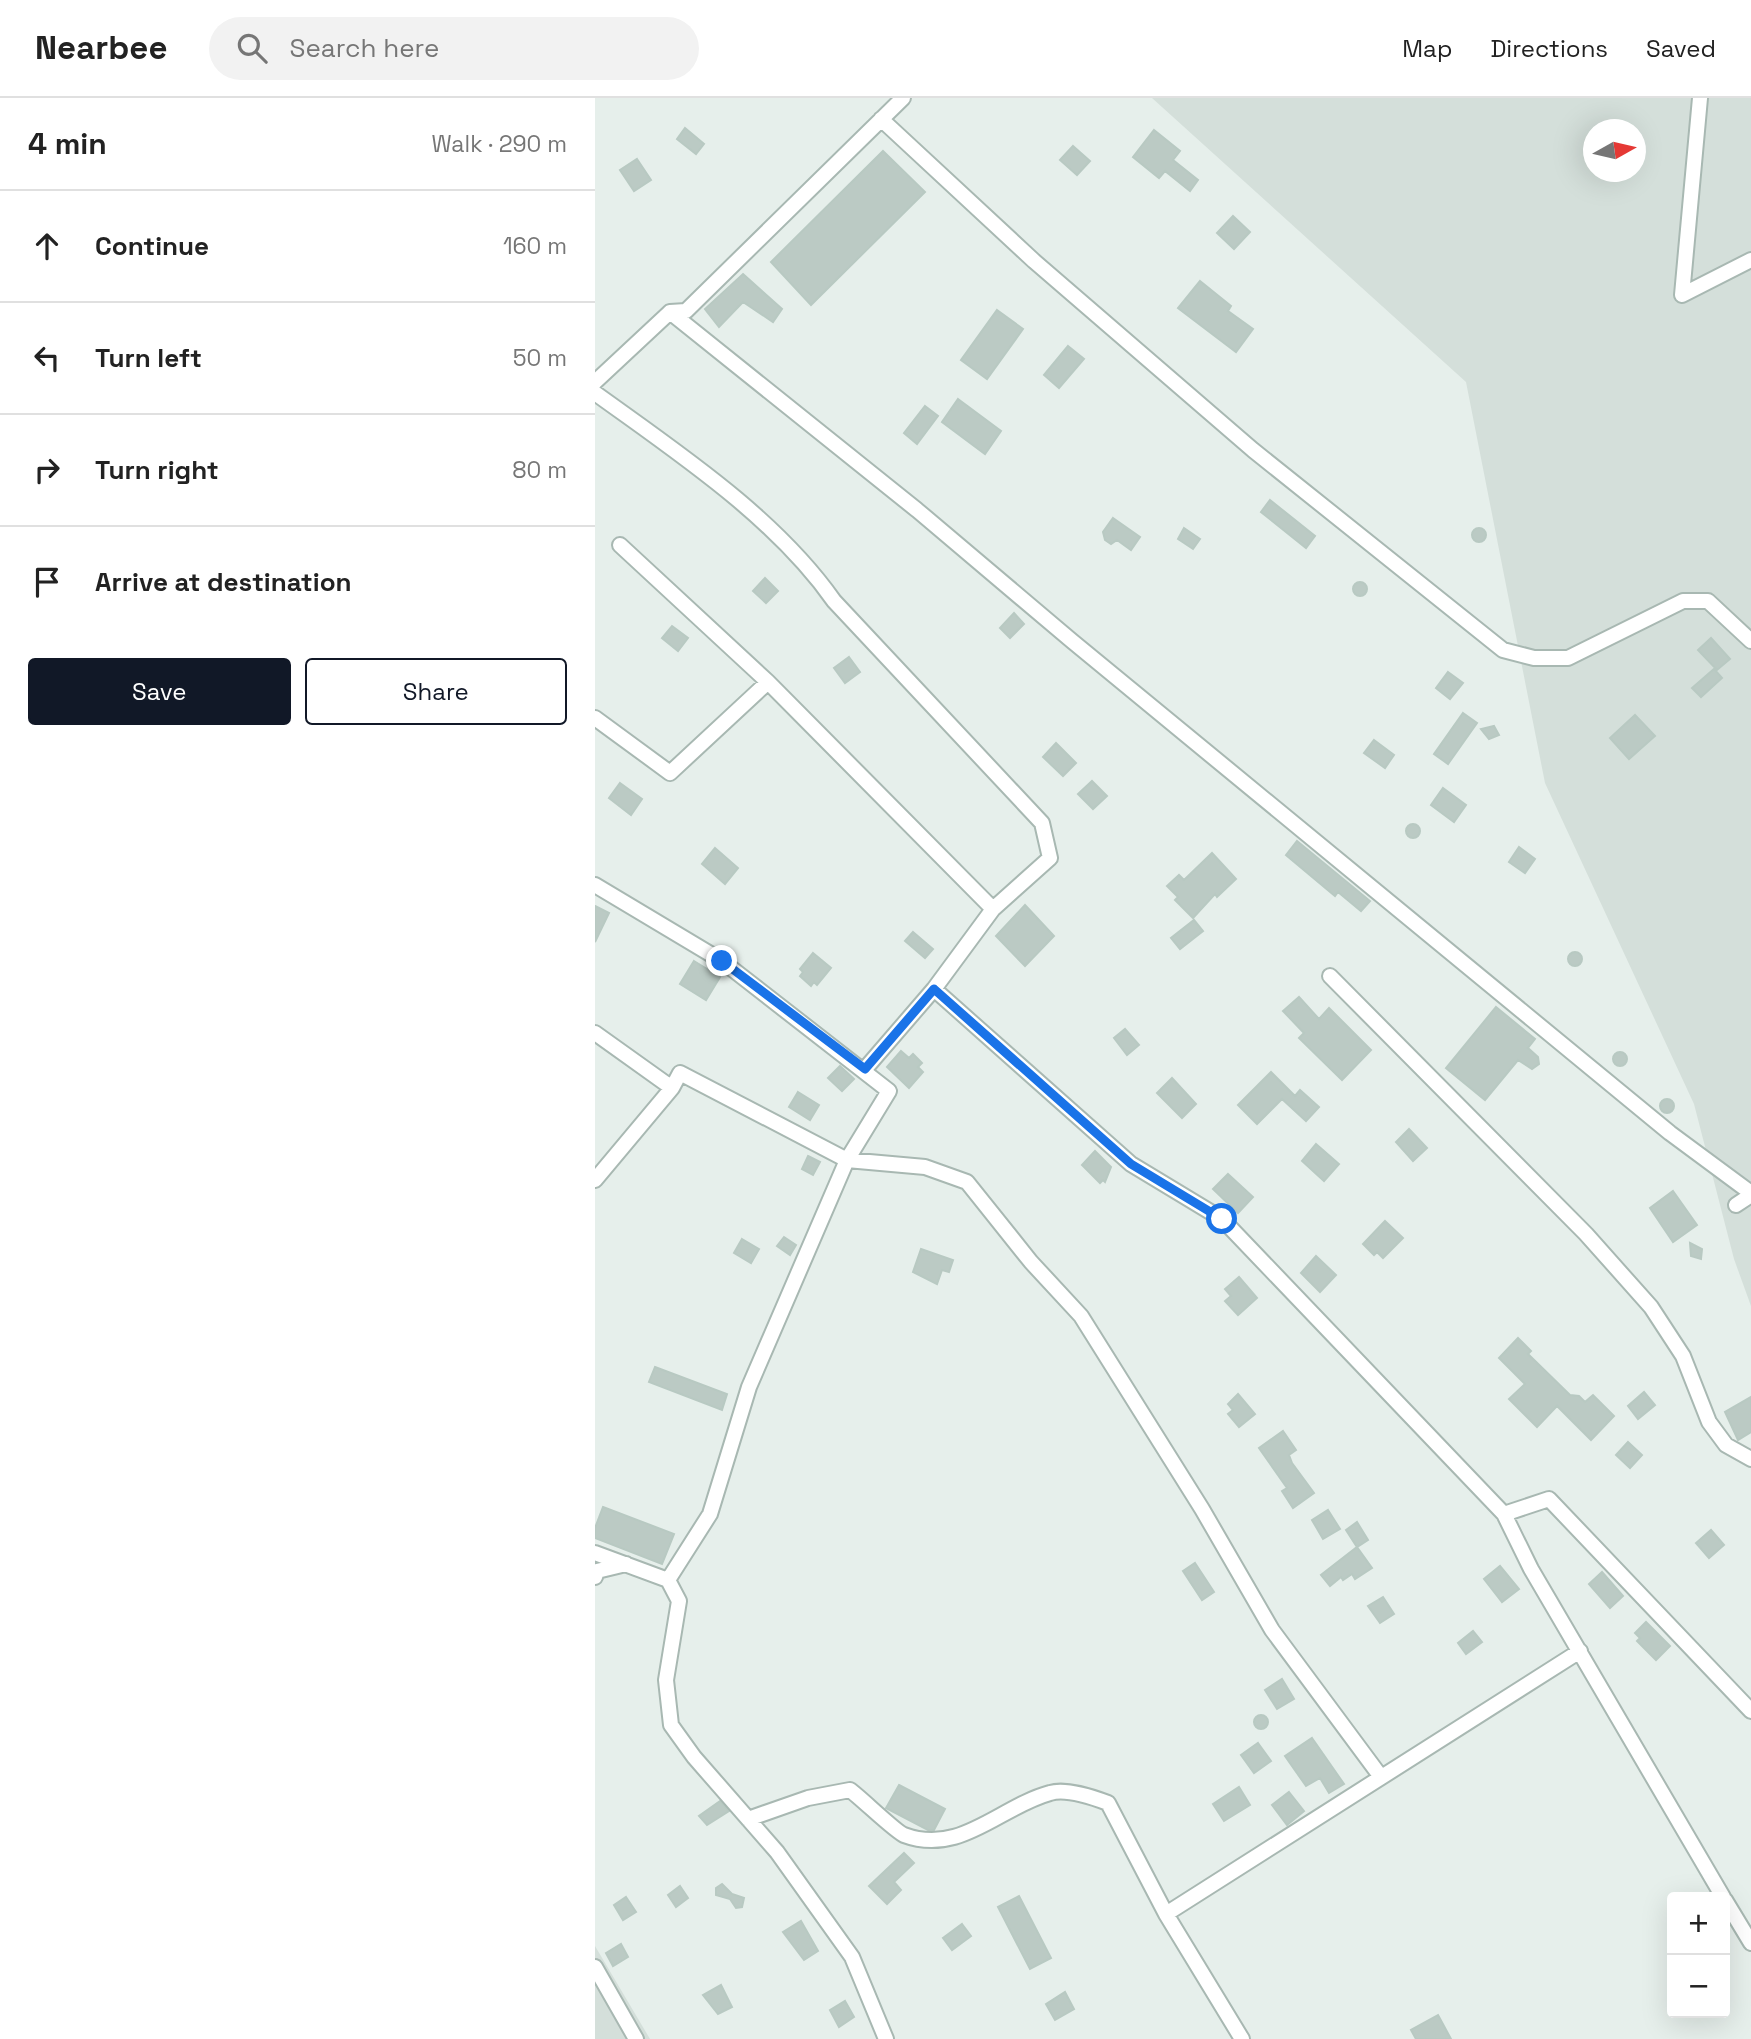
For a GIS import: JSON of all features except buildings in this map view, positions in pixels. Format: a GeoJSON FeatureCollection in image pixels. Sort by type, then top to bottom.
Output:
{"type":"FeatureCollection","features":[{"type":"Feature","properties":{"kind":"street"},"geometry":{"type":"LineString","coordinates":[[595,382],[670,312],[686,311],[903,98]]}},
{"type":"Feature","properties":{"kind":"street"},"geometry":{"type":"LineString","coordinates":[[1700,98],[1682,295],[1751,260]]}},
{"type":"Feature","properties":{"kind":"street"},"geometry":{"type":"LineString","coordinates":[[881,119],[1034,261],[1253,450],[1503,650],[1534,658],[1568,658],[1683,601],[1708,601],[1751,641]]}},
{"type":"Feature","properties":{"kind":"street"},"geometry":{"type":"LineString","coordinates":[[670,312],[1004,581],[1072,641],[1598,1074],[1751,1194],[1736,1205]]}},
{"type":"Feature","properties":{"kind":"street"},"geometry":{"type":"LineString","coordinates":[[595,393],[698,467],[809,565],[834,601],[1042,823],[1050,858],[993,909],[934,989],[865,1069]]}},
{"type":"Feature","properties":{"kind":"street"},"geometry":{"type":"LineString","coordinates":[[620,545],[768,682],[993,909]]}},
{"type":"Feature","properties":{"kind":"street"},"geometry":{"type":"LineString","coordinates":[[595,718],[670,774],[768,682]]}},
{"type":"Feature","properties":{"kind":"street"},"geometry":{"type":"LineString","coordinates":[[595,885],[722,961],[865,1069],[889,1091],[847,1160],[750,1387],[710,1514],[668,1580]]}},
{"type":"Feature","properties":{"kind":"street"},"geometry":{"type":"LineString","coordinates":[[1329,976],[1586,1234],[1651,1307],[1683,1356],[1709,1422],[1726,1445],[1751,1459]]}},
{"type":"Feature","properties":{"kind":"street"},"geometry":{"type":"LineString","coordinates":[[934,989],[1131,1164],[1222,1219],[1504,1514],[1531,1569],[1721,1892]]}},
{"type":"Feature","properties":{"kind":"street"},"geometry":{"type":"LineString","coordinates":[[595,1033],[672,1088]]}},
{"type":"Feature","properties":{"kind":"street"},"geometry":{"type":"LineString","coordinates":[[595,1180],[672,1088],[680,1073],[847,1160],[925,1167],[967,1182],[1031,1262],[1081,1316],[1202,1509],[1272,1630],[1381,1777]]}},
{"type":"Feature","properties":{"kind":"street"},"geometry":{"type":"LineString","coordinates":[[1504,1514],[1549,1499],[1751,1711]]}},
{"type":"Feature","properties":{"kind":"street"},"geometry":{"type":"LineString","coordinates":[[595,1553],[668,1580],[679,1601],[666,1680],[671,1725],[694,1757],[776,1852],[852,1957],[885,2039]]}},
{"type":"Feature","properties":{"kind":"street"},"geometry":{"type":"LineString","coordinates":[[595,1577],[597,1572],[626,1564]]}},
{"type":"Feature","properties":{"kind":"street"},"geometry":{"type":"LineString","coordinates":[[1167,1914],[1580,1651]]}},
{"type":"Feature","properties":{"kind":"street"},"geometry":{"type":"LineString","coordinates":[[748,1819],[808,1798],[850,1790],[901,1834],[932,1842],[970,1833],[1051,1792],[1092,1797],[1108,1803],[1167,1914],[1243,2039]]}},
{"type":"Feature","properties":{"kind":"street"},"geometry":{"type":"LineString","coordinates":[[1730,1908],[1751,1943]]}},
{"type":"Feature","properties":{"kind":"street"},"geometry":{"type":"LineString","coordinates":[[1740,1926],[1751,1913]]}},
{"type":"Feature","properties":{"kind":"street"},"geometry":{"type":"LineString","coordinates":[[595,1967],[636,2039]]}},
{"type":"Feature","properties":{"kind":"shaded area"},"geometry":{"type":"Polygon","coordinates":[[[1152,98],[1751,98],[1751,1306],[1734,1259],[1694,1104],[1545,783],[1466,382],[1152,98]]]}},
{"type":"Feature","properties":{"kind":"shaded area"},"geometry":{"type":"Polygon","coordinates":[[[595,1946],[650,2039],[595,2039],[595,1946]]]}},
{"type":"Feature","properties":{"kind":"route"},"geometry":{"type":"LineString","coordinates":[[722,961],[865,1069],[934,989],[1131,1164],[1222,1219]]}}]}
